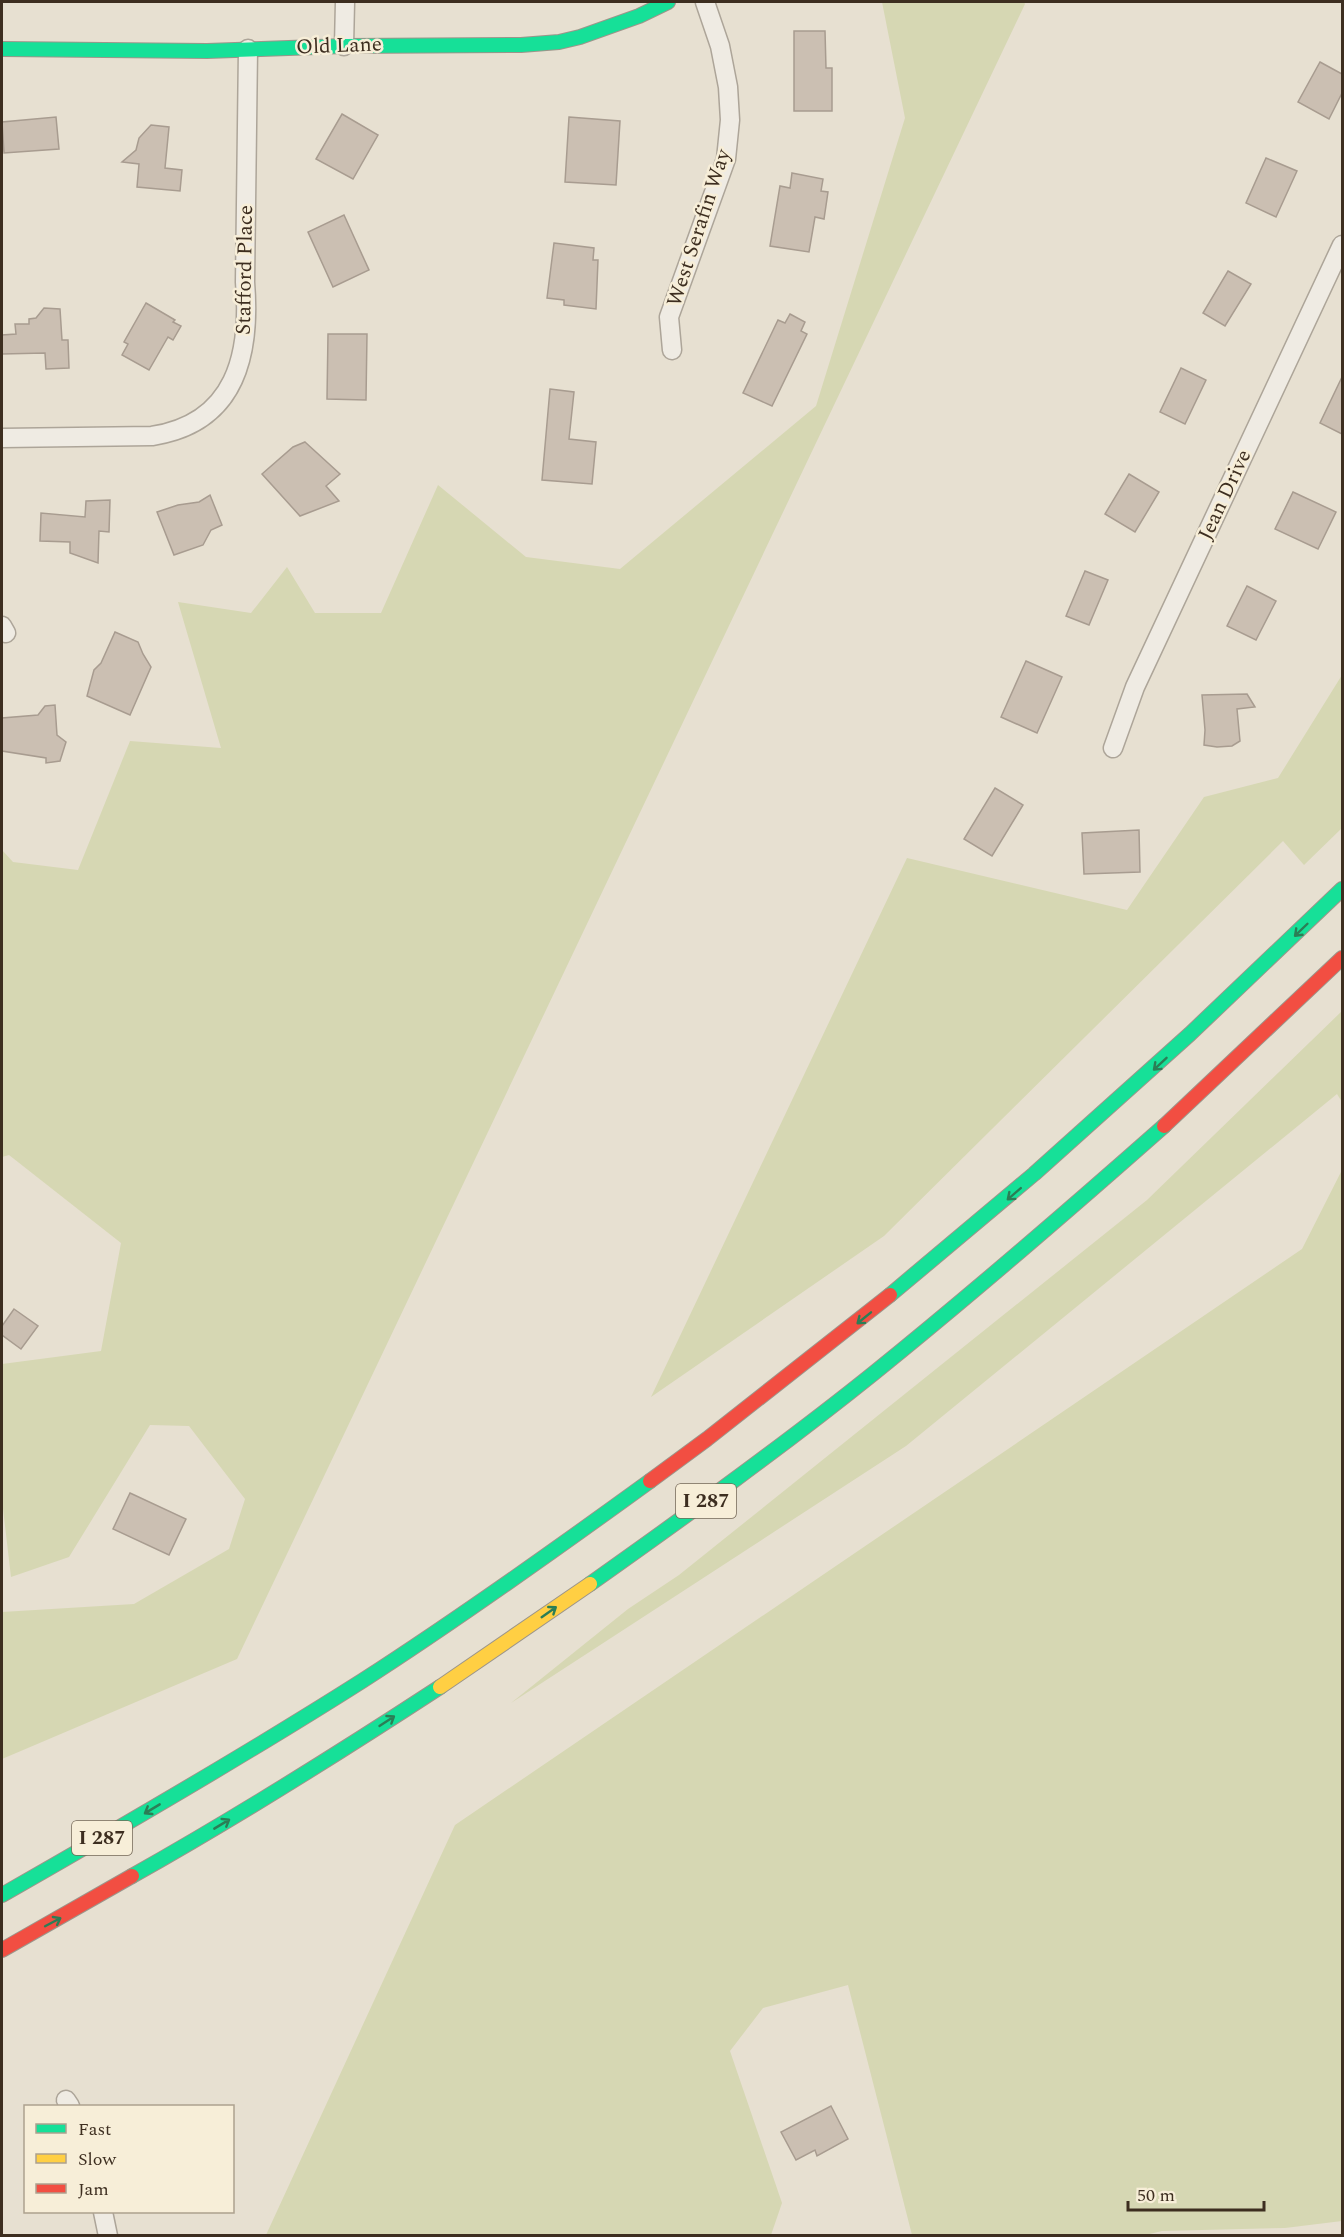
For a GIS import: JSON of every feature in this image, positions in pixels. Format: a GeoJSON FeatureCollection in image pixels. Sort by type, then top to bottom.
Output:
{"type":"FeatureCollection","features":[{"type":"Feature","properties":{"kind":"main road","name":"Old Lane"},"geometry":{"type":"LineString","coordinates":[[2,50],[248,50],[344,46],[521,45],[559,42],[614,26],[668,2]]}},
{"type":"Feature","properties":{"kind":"main road","name":"I 287"},"geometry":{"type":"LineString","coordinates":[[2,1895],[202,1779],[389,1662],[571,1538],[743,1413],[909,1282],[1067,1147],[1223,1005],[1342,889]]}},
{"type":"Feature","properties":{"kind":"main road","name":"I 287"},"geometry":{"type":"LineString","coordinates":[[2,1950],[157,1863],[338,1753],[513,1637],[687,1515],[855,1387],[1020,1252],[1180,1112],[1342,958]]}},
{"type":"Feature","properties":{"kind":"street"},"geometry":{"type":"LineString","coordinates":[[344,46],[345,2]]}},
{"type":"Feature","properties":{"kind":"street","name":"West Serafin Way"},"geometry":{"type":"LineString","coordinates":[[672,350],[669,317],[726,159],[730,120],[728,87],[720,46],[705,2]]}},
{"type":"Feature","properties":{"kind":"street","name":"Stafford Place"},"geometry":{"type":"LineString","coordinates":[[2,438],[165,434],[199,419],[226,393],[238,371],[246,334],[248,50]]}},
{"type":"Feature","properties":{"kind":"street","name":"Jean Drive"},"geometry":{"type":"LineString","coordinates":[[1113,748],[1136,687],[1342,245]]}},
{"type":"Feature","properties":{"kind":"street"},"geometry":{"type":"LineString","coordinates":[[103,2213],[108,2235]]}},
{"type":"Feature","properties":{"kind":"green space"},"geometry":{"type":"Polygon","coordinates":[[[882,2],[1024,2],[1025,4],[237,1659],[2,1759],[2,1612],[134,1604],[229,1549],[245,1499],[189,1426],[150,1425],[69,1557],[11,1577],[2,1500],[2,1364],[101,1351],[121,1243],[9,1155],[2,1157],[2,850],[13,862],[78,870],[130,741],[221,748],[178,602],[251,613],[287,567],[315,613],[381,613],[438,485],[526,557],[620,569],[816,406],[905,118],[882,2]]]}},
{"type":"Feature","properties":{"kind":"green space"},"geometry":{"type":"Polygon","coordinates":[[[1342,675],[1342,828],[1304,865],[1283,841],[884,1236],[651,1397],[907,858],[1127,910],[1204,797],[1278,778],[1342,675]]]}},
{"type":"Feature","properties":{"kind":"green space"},"geometry":{"type":"Polygon","coordinates":[[[1342,1011],[1342,1102],[1337,1094],[906,1446],[511,1703],[628,1609],[679,1575],[1147,1200],[1342,1011]]]}},
{"type":"Feature","properties":{"kind":"green space"},"geometry":{"type":"Polygon","coordinates":[[[1342,1170],[1342,2221],[1285,2228],[1162,2231],[1141,2236],[912,2235],[848,1985],[763,2008],[730,2051],[782,2203],[771,2235],[266,2235],[455,1825],[1302,1249],[1342,1170]]]}},
{"type":"Feature","properties":{"kind":"building"},"geometry":{"type":"Polygon","coordinates":[[[794,31],[825,31],[826,68],[832,68],[832,111],[794,111],[794,31]]]}},
{"type":"Feature","properties":{"kind":"building"},"geometry":{"type":"Polygon","coordinates":[[[1320,62],[1342,74],[1342,93],[1329,119],[1298,102],[1320,62]]]}},
{"type":"Feature","properties":{"kind":"building"},"geometry":{"type":"Polygon","coordinates":[[[342,114],[378,135],[353,179],[316,159],[342,114]]]}},
{"type":"Feature","properties":{"kind":"building"},"geometry":{"type":"Polygon","coordinates":[[[56,117],[59,149],[4,153],[2,122],[56,117]]]}},
{"type":"Feature","properties":{"kind":"building"},"geometry":{"type":"Polygon","coordinates":[[[569,117],[620,121],[616,185],[565,182],[569,117]]]}},
{"type":"Feature","properties":{"kind":"building"},"geometry":{"type":"Polygon","coordinates":[[[151,125],[169,127],[165,168],[182,170],[180,191],[137,187],[139,164],[122,162],[136,150],[139,138],[151,125]]]}},
{"type":"Feature","properties":{"kind":"building"},"geometry":{"type":"Polygon","coordinates":[[[1266,158],[1297,171],[1276,217],[1246,203],[1266,158]]]}},
{"type":"Feature","properties":{"kind":"building"},"geometry":{"type":"Polygon","coordinates":[[[792,173],[823,179],[821,191],[828,192],[824,219],[815,217],[809,252],[770,246],[780,186],[790,188],[792,173]]]}},
{"type":"Feature","properties":{"kind":"building"},"geometry":{"type":"Polygon","coordinates":[[[344,215],[369,270],[333,287],[308,232],[344,215]]]}},
{"type":"Feature","properties":{"kind":"building"},"geometry":{"type":"Polygon","coordinates":[[[554,243],[594,248],[593,260],[598,260],[596,309],[564,305],[564,300],[547,298],[554,243]]]}},
{"type":"Feature","properties":{"kind":"building"},"geometry":{"type":"Polygon","coordinates":[[[1228,271],[1251,284],[1225,326],[1203,313],[1228,271]]]}},
{"type":"Feature","properties":{"kind":"building"},"geometry":{"type":"Polygon","coordinates":[[[146,303],[181,326],[173,340],[168,337],[149,370],[122,355],[128,344],[124,342],[146,303]]]}},
{"type":"Feature","properties":{"kind":"building"},"geometry":{"type":"Polygon","coordinates":[[[44,308],[60,309],[62,340],[68,340],[69,368],[46,369],[45,353],[2,354],[2,335],[16,334],[15,324],[29,324],[29,319],[36,318],[44,308]]]}},
{"type":"Feature","properties":{"kind":"building"},"geometry":{"type":"Polygon","coordinates":[[[790,314],[805,322],[801,331],[807,334],[772,406],[743,393],[778,320],[785,323],[790,314]]]}},
{"type":"Feature","properties":{"kind":"building"},"geometry":{"type":"Polygon","coordinates":[[[328,334],[367,334],[366,400],[327,399],[328,334]]]}},
{"type":"Feature","properties":{"kind":"building"},"geometry":{"type":"Polygon","coordinates":[[[1181,368],[1206,380],[1185,424],[1160,412],[1181,368]]]}},
{"type":"Feature","properties":{"kind":"building"},"geometry":{"type":"Polygon","coordinates":[[[1342,377],[1342,434],[1320,423],[1342,377]]]}},
{"type":"Feature","properties":{"kind":"building"},"geometry":{"type":"Polygon","coordinates":[[[550,389],[574,392],[569,439],[596,442],[592,484],[542,480],[550,389]]]}},
{"type":"Feature","properties":{"kind":"building"},"geometry":{"type":"Polygon","coordinates":[[[305,442],[340,474],[326,486],[339,501],[300,516],[262,474],[293,447],[305,442]]]}},
{"type":"Feature","properties":{"kind":"building"},"geometry":{"type":"Polygon","coordinates":[[[1129,474],[1159,492],[1135,532],[1105,514],[1129,474]]]}},
{"type":"Feature","properties":{"kind":"building"},"geometry":{"type":"Polygon","coordinates":[[[1293,492],[1336,512],[1318,549],[1275,529],[1293,492]]]}},
{"type":"Feature","properties":{"kind":"building"},"geometry":{"type":"Polygon","coordinates":[[[210,495],[222,525],[211,530],[203,545],[174,555],[157,512],[178,505],[199,502],[210,495]]]}},
{"type":"Feature","properties":{"kind":"building"},"geometry":{"type":"Polygon","coordinates":[[[110,500],[109,532],[99,531],[98,563],[70,553],[70,542],[40,541],[41,513],[85,517],[86,501],[110,500]]]}},
{"type":"Feature","properties":{"kind":"building"},"geometry":{"type":"Polygon","coordinates":[[[1085,571],[1108,580],[1089,625],[1066,616],[1085,571]]]}},
{"type":"Feature","properties":{"kind":"building"},"geometry":{"type":"Polygon","coordinates":[[[1247,586],[1276,601],[1256,640],[1227,626],[1247,586]]]}},
{"type":"Feature","properties":{"kind":"building"},"geometry":{"type":"Polygon","coordinates":[[[115,632],[138,642],[151,667],[130,715],[87,696],[94,670],[101,663],[115,632]]]}},
{"type":"Feature","properties":{"kind":"building"},"geometry":{"type":"Polygon","coordinates":[[[1026,661],[1062,677],[1037,733],[1001,717],[1026,661]]]}},
{"type":"Feature","properties":{"kind":"building"},"geometry":{"type":"Polygon","coordinates":[[[1247,694],[1255,707],[1237,709],[1240,741],[1232,746],[1204,745],[1202,695],[1247,694]]]}},
{"type":"Feature","properties":{"kind":"building"},"geometry":{"type":"Polygon","coordinates":[[[55,705],[57,735],[66,742],[60,761],[46,763],[46,758],[2,751],[2,718],[38,715],[45,706],[55,705]]]}},
{"type":"Feature","properties":{"kind":"building"},"geometry":{"type":"Polygon","coordinates":[[[995,788],[1023,805],[992,856],[964,839],[995,788]]]}},
{"type":"Feature","properties":{"kind":"building"},"geometry":{"type":"Polygon","coordinates":[[[1139,830],[1140,872],[1084,874],[1082,833],[1139,830]]]}},
{"type":"Feature","properties":{"kind":"building"},"geometry":{"type":"Polygon","coordinates":[[[14,1309],[38,1326],[21,1349],[2,1335],[2,1326],[14,1309]]]}},
{"type":"Feature","properties":{"kind":"building"},"geometry":{"type":"Polygon","coordinates":[[[130,1493],[186,1519],[169,1555],[113,1529],[130,1493]]]}},
{"type":"Feature","properties":{"kind":"building"},"geometry":{"type":"Polygon","coordinates":[[[831,2106],[848,2139],[817,2156],[815,2150],[796,2160],[781,2132],[831,2106]]]}},
{"type":"Feature","properties":{"kind":"traffic: fast"},"geometry":{"type":"LineString","coordinates":[[2,49],[207,51],[344,46],[521,45],[559,42],[580,37],[639,16],[668,2]]}},
{"type":"Feature","properties":{"kind":"traffic: fast"},"geometry":{"type":"LineString","coordinates":[[890,1295],[1034,1174],[1190,1034],[1342,889]]}},
{"type":"Feature","properties":{"kind":"traffic: fast"},"geometry":{"type":"LineString","coordinates":[[590,1584],[733,1481],[874,1373],[1164,1126]]}},
{"type":"Feature","properties":{"kind":"traffic: fast"},"geometry":{"type":"LineString","coordinates":[[2,1895],[183,1790],[362,1681],[435,1633],[650,1481]]}},
{"type":"Feature","properties":{"kind":"traffic: fast"},"geometry":{"type":"LineString","coordinates":[[132,1876],[288,1784],[440,1687]]}},
{"type":"Feature","properties":{"kind":"traffic: slow"},"geometry":{"type":"LineString","coordinates":[[440,1687],[590,1584]]}},
{"type":"Feature","properties":{"kind":"traffic: jam"},"geometry":{"type":"LineString","coordinates":[[1164,1126],[1342,958]]}},
{"type":"Feature","properties":{"kind":"traffic: jam"},"geometry":{"type":"LineString","coordinates":[[650,1481],[890,1295]]}},
{"type":"Feature","properties":{"kind":"traffic: jam"},"geometry":{"type":"LineString","coordinates":[[2,1950],[132,1876]]}}]}
